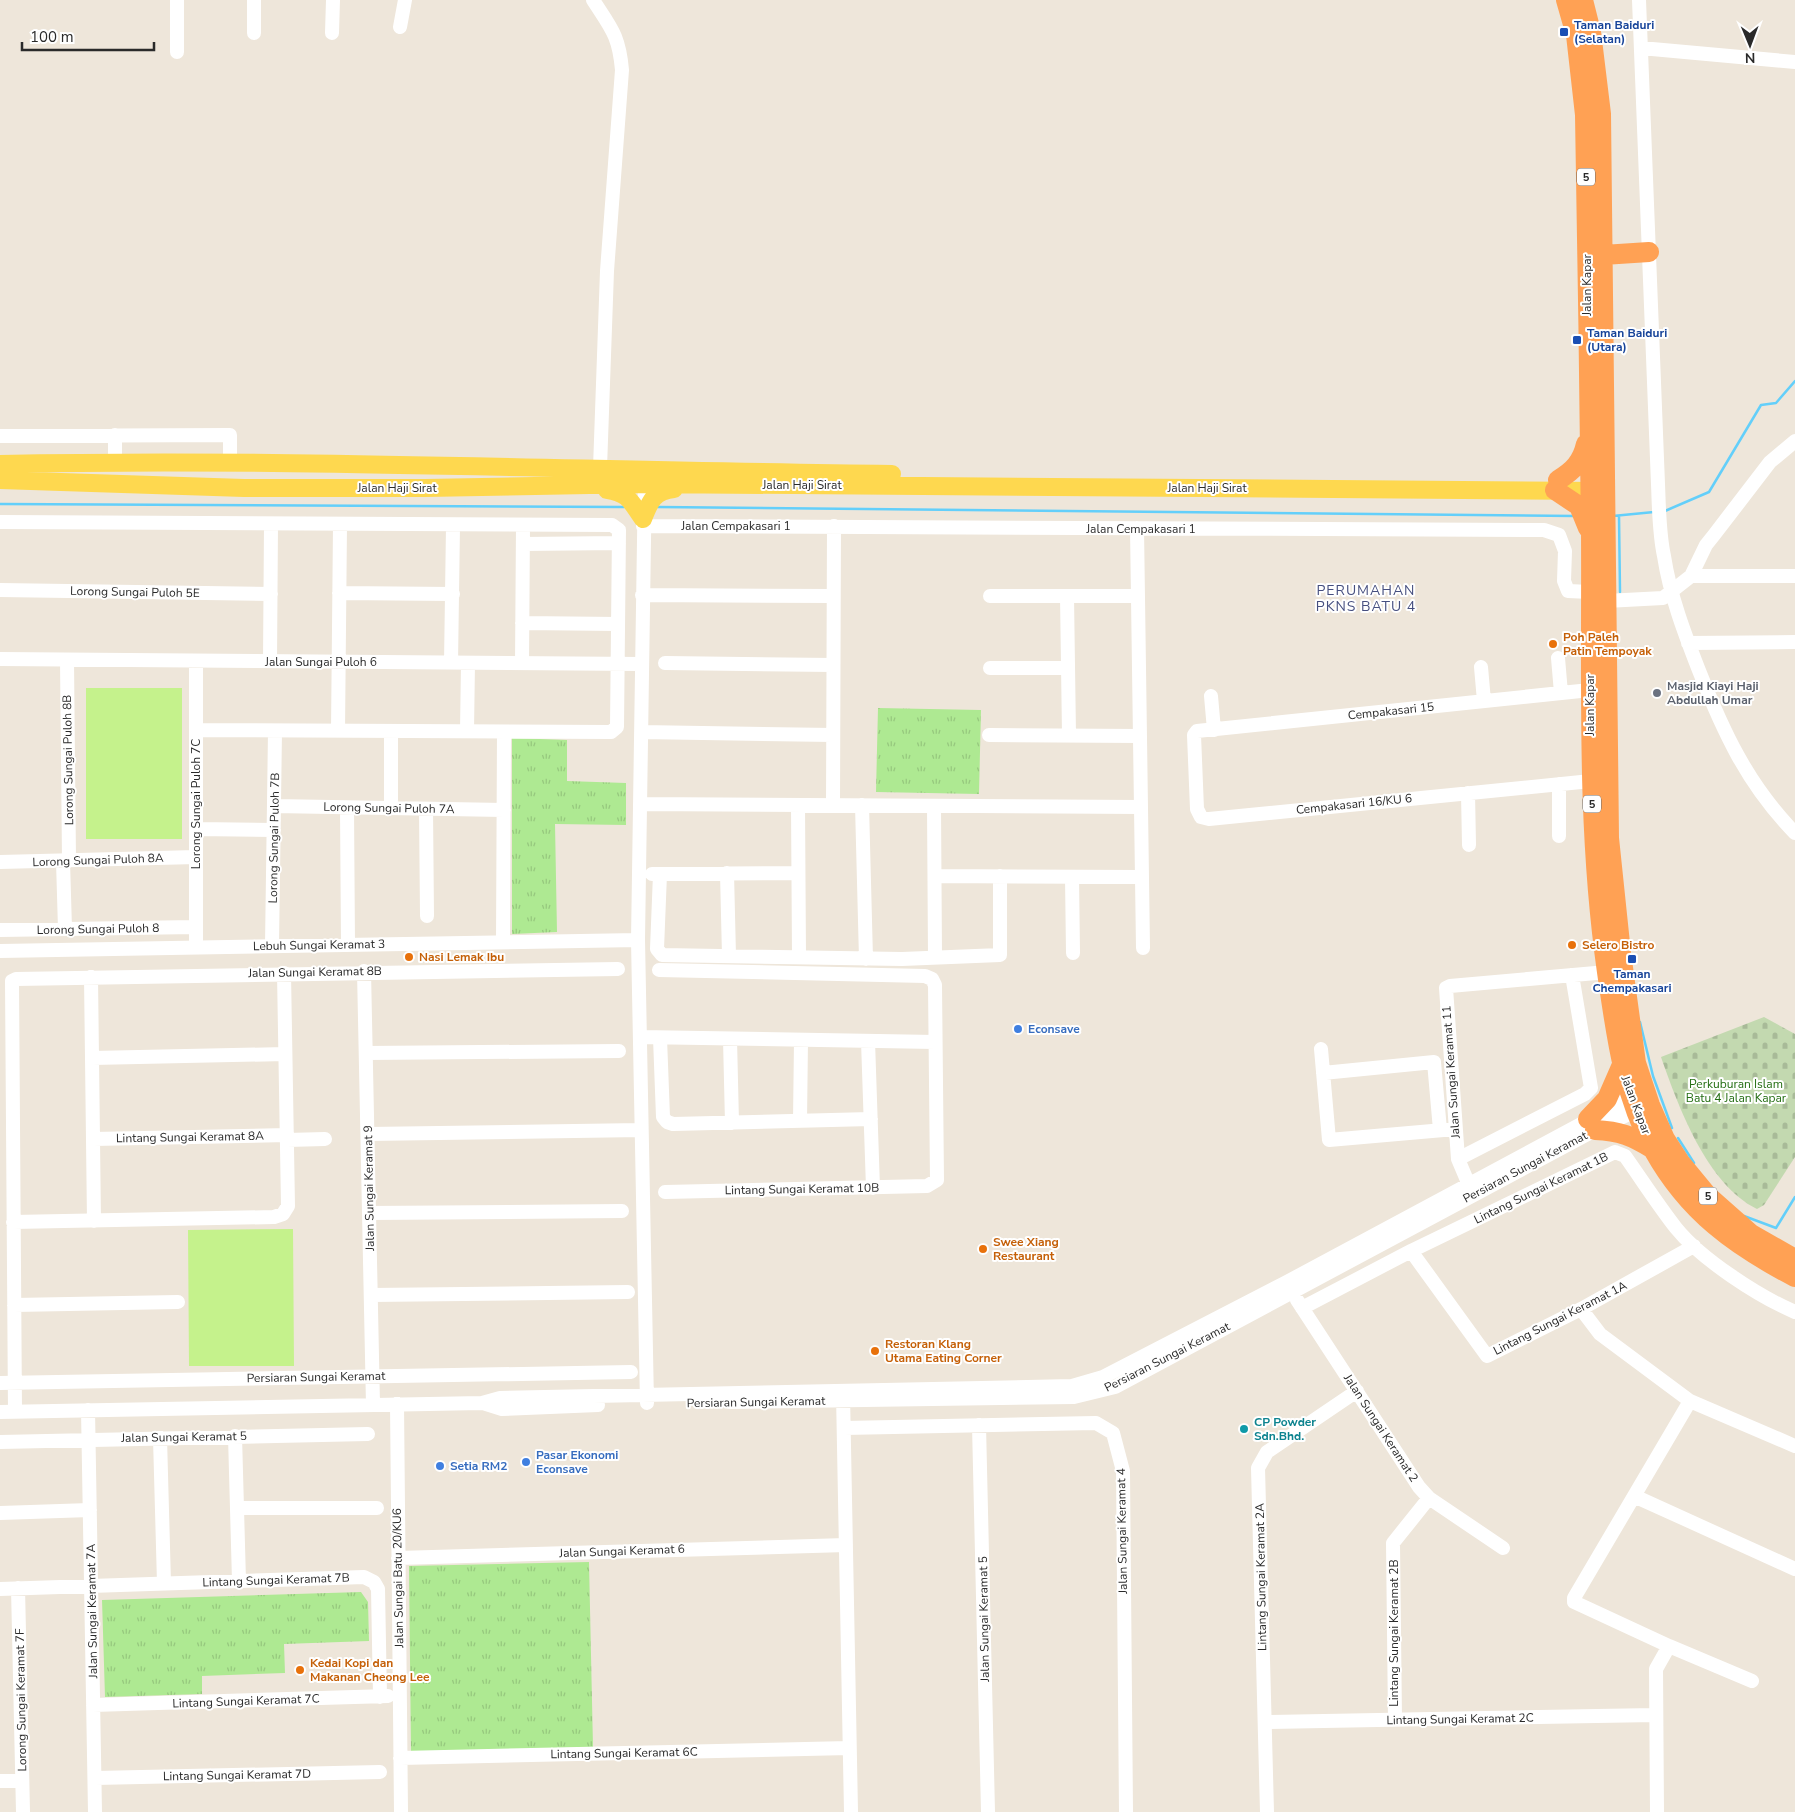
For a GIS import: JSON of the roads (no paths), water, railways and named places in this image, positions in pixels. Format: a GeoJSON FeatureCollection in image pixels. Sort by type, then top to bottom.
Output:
{"type":"FeatureCollection","features":[{"type":"Feature","properties":{"kind":"highway","name":"Jalan Kapar"},"geometry":{"type":"LineString","coordinates":[[1566,0],[1576,35],[1585,115],[1596,356],[1594,507]]}},
{"type":"Feature","properties":{"kind":"highway","name":"Jalan Kapar"},"geometry":{"type":"LineString","coordinates":[[1583,0],[1592,32],[1601,114],[1626,253],[1596,356],[1589,431],[1609,838],[1640,1100],[1653,1149],[1691,1203],[1731,1240],[1755,1257],[1795,1277]]}},
{"type":"Feature","properties":{"kind":"highway"},"geometry":{"type":"LineString","coordinates":[[1589,431],[1583,458],[1557,485],[1594,507]]}},
{"type":"Feature","properties":{"kind":"highway","name":"Jalan Kapar"},"geometry":{"type":"LineString","coordinates":[[1598,596],[1590,690],[1594,860],[1607,972],[1622,1067],[1640,1100],[1680,1162],[1708,1196],[1751,1234],[1795,1259]]}},
{"type":"Feature","properties":{"kind":"highway"},"geometry":{"type":"LineString","coordinates":[[1622,1067],[1607,1100],[1591,1124],[1633,1137],[1653,1149]]}},
{"type":"Feature","properties":{"kind":"main road"},"geometry":{"type":"LineString","coordinates":[[185,462],[237,468],[246,471],[249,476],[239,483],[205,488]]}},
{"type":"Feature","properties":{"kind":"main road","name":"Jalan Haji Sirat"},"geometry":{"type":"LineString","coordinates":[[0,464],[230,462],[600,468],[644,477],[750,485],[1557,485]]}},
{"type":"Feature","properties":{"kind":"main road"},"geometry":{"type":"LineString","coordinates":[[360,464],[312,470],[308,476],[309,479],[315,482],[364,488]]}},
{"type":"Feature","properties":{"kind":"main road","name":"Jalan Haji Sirat"},"geometry":{"type":"LineString","coordinates":[[0,480],[205,488],[364,488],[547,486],[644,477],[874,474],[1557,485],[1594,507]]}},
{"type":"Feature","properties":{"kind":"main road"},"geometry":{"type":"LineString","coordinates":[[643,522],[651,500],[656,493],[666,490],[750,485]]}},
{"type":"Feature","properties":{"kind":"main road"},"geometry":{"type":"LineString","coordinates":[[547,486],[620,492],[630,499],[643,522]]}},
{"type":"Feature","properties":{"kind":"street"},"geometry":{"type":"LineString","coordinates":[[177,0],[177,52]]}},
{"type":"Feature","properties":{"kind":"street"},"geometry":{"type":"LineString","coordinates":[[254,0],[254,33]]}},
{"type":"Feature","properties":{"kind":"street"},"geometry":{"type":"LineString","coordinates":[[332,33],[333,0]]}},
{"type":"Feature","properties":{"kind":"street"},"geometry":{"type":"LineString","coordinates":[[400,27],[405,0]]}},
{"type":"Feature","properties":{"kind":"street"},"geometry":{"type":"LineString","coordinates":[[593,0],[616,36],[620,46],[622,70],[607,271],[600,468]]}},
{"type":"Feature","properties":{"kind":"street"},"geometry":{"type":"LineString","coordinates":[[1639,0],[1640,48],[1626,253],[1659,498],[1664,556],[1672,591],[1688,643],[1722,728],[1745,771],[1775,812],[1795,833]]}},
{"type":"Feature","properties":{"kind":"street"},"geometry":{"type":"LineString","coordinates":[[1640,48],[1795,62]]}},
{"type":"Feature","properties":{"kind":"street"},"geometry":{"type":"LineString","coordinates":[[115,435],[115,462]]}},
{"type":"Feature","properties":{"kind":"street"},"geometry":{"type":"LineString","coordinates":[[0,436],[230,435],[230,462]]}},
{"type":"Feature","properties":{"kind":"street"},"geometry":{"type":"LineString","coordinates":[[1598,596],[1663,598],[1672,591],[1691,576],[1706,545],[1770,462],[1795,441]]}},
{"type":"Feature","properties":{"kind":"street"},"geometry":{"type":"LineString","coordinates":[[644,477],[638,940],[647,1399]]}},
{"type":"Feature","properties":{"kind":"street"},"geometry":{"type":"LineString","coordinates":[[0,522],[453,526],[612,525],[619,530],[617,727],[611,732],[196,730]]}},
{"type":"Feature","properties":{"kind":"street","name":"Jalan Cempakasari 1"},"geometry":{"type":"LineString","coordinates":[[643,522],[834,526],[1544,530],[1559,535],[1565,551],[1564,581],[1568,591],[1598,596]]}},
{"type":"Feature","properties":{"kind":"street"},"geometry":{"type":"LineString","coordinates":[[270,661],[271,524]]}},
{"type":"Feature","properties":{"kind":"street"},"geometry":{"type":"LineString","coordinates":[[338,731],[340,525]]}},
{"type":"Feature","properties":{"kind":"street"},"geometry":{"type":"LineString","coordinates":[[522,663],[523,525]]}},
{"type":"Feature","properties":{"kind":"street"},"geometry":{"type":"LineString","coordinates":[[451,663],[453,526]]}},
{"type":"Feature","properties":{"kind":"street"},"geometry":{"type":"LineString","coordinates":[[833,805],[834,526]]}},
{"type":"Feature","properties":{"kind":"street"},"geometry":{"type":"LineString","coordinates":[[1137,528],[1143,948]]}},
{"type":"Feature","properties":{"kind":"street"},"geometry":{"type":"LineString","coordinates":[[523,544],[618,543]]}},
{"type":"Feature","properties":{"kind":"street"},"geometry":{"type":"LineString","coordinates":[[1691,576],[1795,576]]}},
{"type":"Feature","properties":{"kind":"street","name":"Lorong Sungai Puloh 5E"},"geometry":{"type":"LineString","coordinates":[[0,590],[271,594]]}},
{"type":"Feature","properties":{"kind":"street"},"geometry":{"type":"LineString","coordinates":[[339,593],[452,594]]}},
{"type":"Feature","properties":{"kind":"street"},"geometry":{"type":"LineString","coordinates":[[642,595],[833,596]]}},
{"type":"Feature","properties":{"kind":"street"},"geometry":{"type":"LineString","coordinates":[[990,596],[1138,596]]}},
{"type":"Feature","properties":{"kind":"street"},"geometry":{"type":"LineString","coordinates":[[1067,596],[1069,735]]}},
{"type":"Feature","properties":{"kind":"street"},"geometry":{"type":"LineString","coordinates":[[522,623],[618,624]]}},
{"type":"Feature","properties":{"kind":"street"},"geometry":{"type":"LineString","coordinates":[[1688,643],[1795,642]]}},
{"type":"Feature","properties":{"kind":"street"},"geometry":{"type":"LineString","coordinates":[[1558,658],[1561,693]]}},
{"type":"Feature","properties":{"kind":"street","name":"Jalan Sungai Puloh 6"},"geometry":{"type":"LineString","coordinates":[[0,660],[642,664]]}},
{"type":"Feature","properties":{"kind":"street","name":"Lorong Sungai Puloh 8B"},"geometry":{"type":"LineString","coordinates":[[64,929],[67,660]]}},
{"type":"Feature","properties":{"kind":"street","name":"Lorong Sungai Puloh 7C"},"geometry":{"type":"LineString","coordinates":[[196,661],[196,947]]}},
{"type":"Feature","properties":{"kind":"street"},"geometry":{"type":"LineString","coordinates":[[467,731],[468,663]]}},
{"type":"Feature","properties":{"kind":"street"},"geometry":{"type":"LineString","coordinates":[[665,663],[833,665]]}},
{"type":"Feature","properties":{"kind":"street"},"geometry":{"type":"LineString","coordinates":[[1481,667],[1484,701]]}},
{"type":"Feature","properties":{"kind":"street"},"geometry":{"type":"LineString","coordinates":[[990,668],[1068,668]]}},
{"type":"Feature","properties":{"kind":"street","name":"Cempakasari 15"},"geometry":{"type":"LineString","coordinates":[[1194,735],[1197,731],[1590,690]]}},
{"type":"Feature","properties":{"kind":"street"},"geometry":{"type":"LineString","coordinates":[[1210,696],[1214,730]]}},
{"type":"Feature","properties":{"kind":"street","name":"Lorong Sungai Puloh 7B"},"geometry":{"type":"LineString","coordinates":[[272,946],[276,731]]}},
{"type":"Feature","properties":{"kind":"street"},"geometry":{"type":"LineString","coordinates":[[391,731],[391,808]]}},
{"type":"Feature","properties":{"kind":"street"},"geometry":{"type":"LineString","coordinates":[[503,942],[504,732]]}},
{"type":"Feature","properties":{"kind":"street"},"geometry":{"type":"LineString","coordinates":[[641,732],[833,735]]}},
{"type":"Feature","properties":{"kind":"street","name":"Cempakasari 16/KU 6"},"geometry":{"type":"LineString","coordinates":[[1194,735],[1197,809],[1198,814],[1205,818],[1591,781]]}},
{"type":"Feature","properties":{"kind":"street"},"geometry":{"type":"LineString","coordinates":[[989,736],[1140,736]]}},
{"type":"Feature","properties":{"kind":"street"},"geometry":{"type":"LineString","coordinates":[[1559,784],[1560,836]]}},
{"type":"Feature","properties":{"kind":"street"},"geometry":{"type":"LineString","coordinates":[[1468,792],[1469,845]]}},
{"type":"Feature","properties":{"kind":"street"},"geometry":{"type":"LineString","coordinates":[[640,804],[1141,807]]}},
{"type":"Feature","properties":{"kind":"street"},"geometry":{"type":"LineString","coordinates":[[798,805],[800,957]]}},
{"type":"Feature","properties":{"kind":"street"},"geometry":{"type":"LineString","coordinates":[[862,805],[866,959]]}},
{"type":"Feature","properties":{"kind":"street","name":"Lorong Sungai Puloh 7A"},"geometry":{"type":"LineString","coordinates":[[274,806],[504,810]]}},
{"type":"Feature","properties":{"kind":"street"},"geometry":{"type":"LineString","coordinates":[[934,806],[935,956]]}},
{"type":"Feature","properties":{"kind":"street"},"geometry":{"type":"LineString","coordinates":[[348,808],[348,945]]}},
{"type":"Feature","properties":{"kind":"street"},"geometry":{"type":"LineString","coordinates":[[426,809],[427,916]]}},
{"type":"Feature","properties":{"kind":"street"},"geometry":{"type":"LineString","coordinates":[[196,829],[274,830]]}},
{"type":"Feature","properties":{"kind":"street","name":"Lorong Sungai Puloh 8A"},"geometry":{"type":"LineString","coordinates":[[0,862],[196,857]]}},
{"type":"Feature","properties":{"kind":"street"},"geometry":{"type":"LineString","coordinates":[[727,873],[729,956]]}},
{"type":"Feature","properties":{"kind":"street"},"geometry":{"type":"LineString","coordinates":[[639,874],[798,873]]}},
{"type":"Feature","properties":{"kind":"street"},"geometry":{"type":"LineString","coordinates":[[660,874],[657,949],[659,954],[866,959],[902,959],[935,956],[993,958],[1000,956],[1000,876]]}},
{"type":"Feature","properties":{"kind":"street"},"geometry":{"type":"LineString","coordinates":[[935,876],[1142,877]]}},
{"type":"Feature","properties":{"kind":"street"},"geometry":{"type":"LineString","coordinates":[[1072,877],[1073,953]]}},
{"type":"Feature","properties":{"kind":"street","name":"Lorong Sungai Puloh 8"},"geometry":{"type":"LineString","coordinates":[[0,930],[196,927]]}},
{"type":"Feature","properties":{"kind":"street","name":"Lebuh Sungai Keramat 3"},"geometry":{"type":"LineString","coordinates":[[0,950],[638,940]]}},
{"type":"Feature","properties":{"kind":"street","name":"Jalan Sungai Keramat 8B"},"geometry":{"type":"LineString","coordinates":[[6,1083],[12,981],[16,979],[364,971],[618,969]]}},
{"type":"Feature","properties":{"kind":"street"},"geometry":{"type":"LineString","coordinates":[[640,1038],[935,1042],[935,985],[932,979],[925,976],[659,970]]}},
{"type":"Feature","properties":{"kind":"street","name":"Jalan Sungai Keramat 9"},"geometry":{"type":"LineString","coordinates":[[364,971],[373,1405]]}},
{"type":"Feature","properties":{"kind":"street","name":"Jalan Sungai Keramat 11"},"geometry":{"type":"LineString","coordinates":[[1470,1190],[1458,1159],[1446,988],[1459,985],[1607,972]]}},
{"type":"Feature","properties":{"kind":"street"},"geometry":{"type":"LineString","coordinates":[[13,1222],[274,1217],[283,1214],[288,1206],[284,973]]}},
{"type":"Feature","properties":{"kind":"street"},"geometry":{"type":"LineString","coordinates":[[1458,1159],[1585,1094],[1591,1088],[1572,975]]}},
{"type":"Feature","properties":{"kind":"street"},"geometry":{"type":"LineString","coordinates":[[92,977],[94,1221]]}},
{"type":"Feature","properties":{"kind":"street"},"geometry":{"type":"LineString","coordinates":[[660,1038],[663,1116],[667,1122],[673,1124],[871,1119]]}},
{"type":"Feature","properties":{"kind":"street"},"geometry":{"type":"LineString","coordinates":[[730,1039],[732,1122]]}},
{"type":"Feature","properties":{"kind":"street"},"geometry":{"type":"LineString","coordinates":[[800,1121],[801,1040]]}},
{"type":"Feature","properties":{"kind":"street"},"geometry":{"type":"LineString","coordinates":[[868,1041],[873,1188]]}},
{"type":"Feature","properties":{"kind":"street","name":"Lintang Sungai Keramat 10B"},"geometry":{"type":"LineString","coordinates":[[665,1192],[927,1186],[937,1180],[935,1042]]}},
{"type":"Feature","properties":{"kind":"street"},"geometry":{"type":"LineString","coordinates":[[1321,1049],[1330,1140],[1455,1129]]}},
{"type":"Feature","properties":{"kind":"street"},"geometry":{"type":"LineString","coordinates":[[366,1053],[619,1051]]}},
{"type":"Feature","properties":{"kind":"street"},"geometry":{"type":"LineString","coordinates":[[92,1058],[285,1054]]}},
{"type":"Feature","properties":{"kind":"street"},"geometry":{"type":"LineString","coordinates":[[1323,1073],[1434,1062],[1440,1130]]}},
{"type":"Feature","properties":{"kind":"street"},"geometry":{"type":"LineString","coordinates":[[6,1083],[13,1222],[15,1412]]}},
{"type":"Feature","properties":{"kind":"street","name":"Persiaran Sungai Keramat"},"geometry":{"type":"LineString","coordinates":[[0,1412],[482,1403],[500,1398],[647,1399],[843,1396],[1053,1388],[1087,1383],[1288,1288],[1591,1124],[1640,1100]]}},
{"type":"Feature","properties":{"kind":"street"},"geometry":{"type":"LineString","coordinates":[[368,1134],[641,1130]]}},
{"type":"Feature","properties":{"kind":"street","name":"Lintang Sungai Keramat 8A"},"geometry":{"type":"LineString","coordinates":[[93,1139],[325,1139]]}},
{"type":"Feature","properties":{"kind":"street","name":"Lintang Sungai Keramat 1B"},"geometry":{"type":"LineString","coordinates":[[1302,1308],[1411,1251],[1615,1152],[1625,1156],[1677,1229],[1694,1246],[1750,1289],[1795,1312]]}},
{"type":"Feature","properties":{"kind":"street"},"geometry":{"type":"LineString","coordinates":[[369,1214],[622,1211]]}},
{"type":"Feature","properties":{"kind":"street","name":"Lintang Sungai Keramat 1A"},"geometry":{"type":"LineString","coordinates":[[1411,1251],[1488,1356],[1581,1309],[1694,1246]]}},
{"type":"Feature","properties":{"kind":"street","name":"Jalan Sungai Keramat 2"},"geometry":{"type":"LineString","coordinates":[[1288,1288],[1419,1487],[1429,1498],[1503,1548]]}},
{"type":"Feature","properties":{"kind":"street"},"geometry":{"type":"LineString","coordinates":[[371,1295],[628,1292]]}},
{"type":"Feature","properties":{"kind":"street"},"geometry":{"type":"LineString","coordinates":[[14,1305],[178,1302]]}},
{"type":"Feature","properties":{"kind":"street"},"geometry":{"type":"LineString","coordinates":[[1581,1309],[1600,1334],[1690,1401],[1795,1446]]}},
{"type":"Feature","properties":{"kind":"street","name":"Persiaran Sungai Keramat"},"geometry":{"type":"LineString","coordinates":[[0,1383],[631,1372]]}},
{"type":"Feature","properties":{"kind":"street","name":"Lintang Sungai Keramat 2A"},"geometry":{"type":"LineString","coordinates":[[1267,1812],[1258,1468],[1267,1452],[1357,1391]]}},
{"type":"Feature","properties":{"kind":"street"},"geometry":{"type":"LineString","coordinates":[[843,1396],[851,1812]]}},
{"type":"Feature","properties":{"kind":"street"},"geometry":{"type":"LineString","coordinates":[[1690,1401],[1574,1598],[1574,1602],[1669,1646],[1752,1681]]}},
{"type":"Feature","properties":{"kind":"street","name":"Jalan Sungai Batu 20/KU6"},"geometry":{"type":"LineString","coordinates":[[397,1404],[401,1812]]}},
{"type":"Feature","properties":{"kind":"street","name":"Jalan Sungai Keramat 7A"},"geometry":{"type":"LineString","coordinates":[[88,1410],[95,1812]]}},
{"type":"Feature","properties":{"kind":"street","name":"Jalan Sungai Keramat 4"},"geometry":{"type":"LineString","coordinates":[[844,1428],[1096,1423],[1113,1433],[1123,1471],[1126,1812]]}},
{"type":"Feature","properties":{"kind":"street","name":"Jalan Sungai Keramat 5"},"geometry":{"type":"LineString","coordinates":[[979,1425],[988,1812]]}},
{"type":"Feature","properties":{"kind":"street","name":"Jalan Sungai Keramat 5"},"geometry":{"type":"LineString","coordinates":[[0,1442],[368,1434]]}},
{"type":"Feature","properties":{"kind":"street"},"geometry":{"type":"LineString","coordinates":[[235,1436],[239,1581]]}},
{"type":"Feature","properties":{"kind":"street"},"geometry":{"type":"LineString","coordinates":[[160,1438],[164,1584]]}},
{"type":"Feature","properties":{"kind":"street"},"geometry":{"type":"LineString","coordinates":[[1634,1496],[1795,1570]]}},
{"type":"Feature","properties":{"kind":"street","name":"Lintang Sungai Keramat 2B"},"geometry":{"type":"LineString","coordinates":[[1395,1720],[1393,1543],[1429,1498]]}},
{"type":"Feature","properties":{"kind":"street"},"geometry":{"type":"LineString","coordinates":[[237,1508],[377,1508]]}},
{"type":"Feature","properties":{"kind":"street"},"geometry":{"type":"LineString","coordinates":[[0,1513],[90,1510]]}},
{"type":"Feature","properties":{"kind":"street","name":"Jalan Sungai Keramat 6"},"geometry":{"type":"LineString","coordinates":[[398,1558],[846,1545]]}},
{"type":"Feature","properties":{"kind":"street","name":"Lintang Sungai Keramat 7B"},"geometry":{"type":"LineString","coordinates":[[0,1589],[364,1577],[374,1582],[378,1589],[380,1697]]}},
{"type":"Feature","properties":{"kind":"street","name":"Lorong Sungai Keramat 7F"},"geometry":{"type":"LineString","coordinates":[[18,1588],[23,1812]]}},
{"type":"Feature","properties":{"kind":"street"},"geometry":{"type":"LineString","coordinates":[[1657,1812],[1656,1669],[1669,1646]]}},
{"type":"Feature","properties":{"kind":"street","name":"Lintang Sungai Keramat 7C"},"geometry":{"type":"LineString","coordinates":[[93,1705],[399,1696]]}},
{"type":"Feature","properties":{"kind":"street","name":"Lintang Sungai Keramat 2C"},"geometry":{"type":"LineString","coordinates":[[1265,1722],[1655,1715]]}},
{"type":"Feature","properties":{"kind":"street","name":"Lintang Sungai Keramat 6C"},"geometry":{"type":"LineString","coordinates":[[400,1758],[849,1748]]}},
{"type":"Feature","properties":{"kind":"street","name":"Lintang Sungai Keramat 7D"},"geometry":{"type":"LineString","coordinates":[[95,1778],[380,1772]]}},
{"type":"Feature","properties":{"kind":"street"},"geometry":{"type":"LineString","coordinates":[[0,1781],[22,1780]]}},
{"type":"Feature","properties":{"kind":"waterway"},"geometry":{"type":"LineString","coordinates":[[1665,511],[1709,492],[1761,405],[1776,403],[1795,381]]}},
{"type":"Feature","properties":{"kind":"waterway"},"geometry":{"type":"LineString","coordinates":[[0,504],[624,507]]}},
{"type":"Feature","properties":{"kind":"waterway"},"geometry":{"type":"LineString","coordinates":[[658,507],[1575,516]]}},
{"type":"Feature","properties":{"kind":"waterway"},"geometry":{"type":"LineString","coordinates":[[1613,516],[1654,512]]}},
{"type":"Feature","properties":{"kind":"waterway"},"geometry":{"type":"LineString","coordinates":[[1619,516],[1620,592]]}},
{"type":"Feature","properties":{"kind":"waterway"},"geometry":{"type":"LineString","coordinates":[[1640,1022],[1653,1076],[1672,1128]]}},
{"type":"Feature","properties":{"kind":"waterway"},"geometry":{"type":"LineString","coordinates":[[1678,1138],[1694,1163]]}},
{"type":"Feature","properties":{"kind":"waterway"},"geometry":{"type":"LineString","coordinates":[[1744,1216],[1776,1228],[1795,1197]]}},
{"type":"Feature","properties":{"kind":"place","name":"Taman Baiduri (Selatan)"},"geometry":{"type":"Point","coordinates":[1564,32]}},
{"type":"Feature","properties":{"kind":"place","name":"Taman Baiduri (Utara)"},"geometry":{"type":"Point","coordinates":[1577,340]}},
{"type":"Feature","properties":{"kind":"place","name":"Poh Paleh Patin Tempoyak"},"geometry":{"type":"Point","coordinates":[1553,644]}},
{"type":"Feature","properties":{"kind":"place","name":"Masjid Kiayi Haji Abdullah Umar"},"geometry":{"type":"Point","coordinates":[1657,693]}},
{"type":"Feature","properties":{"kind":"place","name":"Selero Bistro"},"geometry":{"type":"Point","coordinates":[1572,945]}},
{"type":"Feature","properties":{"kind":"place","name":"Nasi Lemak Ibu"},"geometry":{"type":"Point","coordinates":[409,957]}},
{"type":"Feature","properties":{"kind":"place","name":"Taman Chempakasari"},"geometry":{"type":"Point","coordinates":[1632,959]}},
{"type":"Feature","properties":{"kind":"place","name":"Econsave"},"geometry":{"type":"Point","coordinates":[1018,1029]}},
{"type":"Feature","properties":{"kind":"place","name":"Swee Xiang Restaurant"},"geometry":{"type":"Point","coordinates":[983,1249]}},
{"type":"Feature","properties":{"kind":"place","name":"Restoran Klang Utama Eating Corner"},"geometry":{"type":"Point","coordinates":[875,1351]}},
{"type":"Feature","properties":{"kind":"place","name":"CP Powder Sdn.Bhd."},"geometry":{"type":"Point","coordinates":[1244,1429]}},
{"type":"Feature","properties":{"kind":"place","name":"Pasar Ekonomi Econsave"},"geometry":{"type":"Point","coordinates":[526,1462]}},
{"type":"Feature","properties":{"kind":"place","name":"Setia RM2"},"geometry":{"type":"Point","coordinates":[440,1466]}},
{"type":"Feature","properties":{"kind":"place","name":"Kedai Kopi dan Makanan Cheong Lee"},"geometry":{"type":"Point","coordinates":[300,1670]}},
{"type":"Feature","properties":{"kind":"district","name":"PERUMAHAN PKNS BATU 4"},"geometry":{"type":"Point","coordinates":[1366,598]}},
{"type":"Feature","properties":{"kind":"park label","name":"Perkuburan Islam Batu 4 Jalan Kapar"},"geometry":{"type":"Point","coordinates":[1736,1091]}}]}
